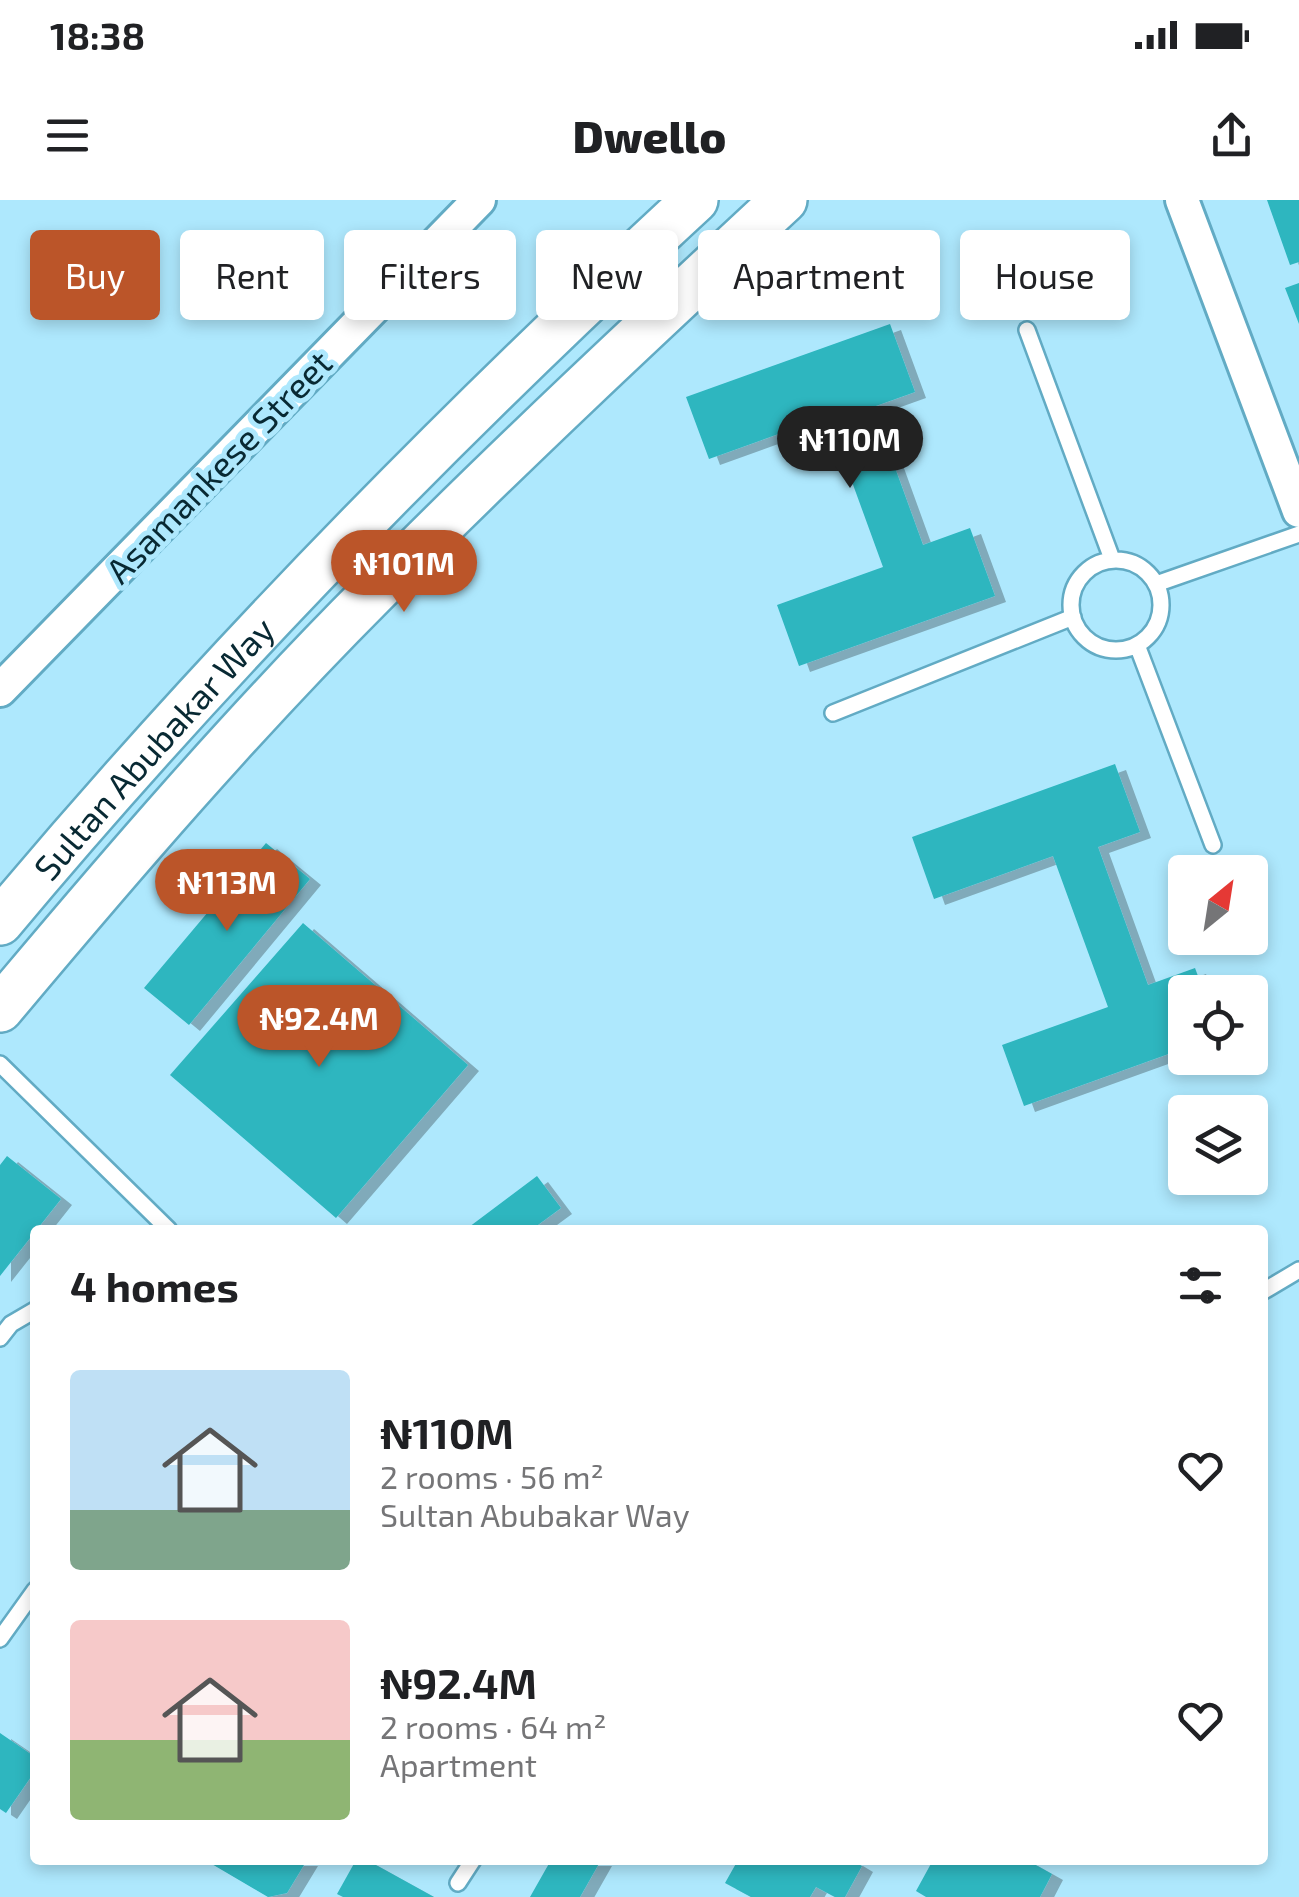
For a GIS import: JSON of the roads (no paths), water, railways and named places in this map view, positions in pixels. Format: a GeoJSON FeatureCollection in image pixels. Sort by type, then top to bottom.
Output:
{"type":"FeatureCollection","features":[{"type":"Feature","properties":{"kind":"main road","name":"Sultan Abubakar Way"},"geometry":{"type":"LineString","coordinates":[[0,922],[102,800],[328,553],[549,335],[695,200]]}},
{"type":"Feature","properties":{"kind":"main road","name":"Sultan Abubakar Way"},"geometry":{"type":"LineString","coordinates":[[0,1009],[146,836],[371,594],[590,380],[784,200]]}},
{"type":"Feature","properties":{"kind":"street","name":"Asamankese Street"},"geometry":{"type":"LineString","coordinates":[[0,690],[479,200]]}},
{"type":"Feature","properties":{"kind":"street"},"geometry":{"type":"LineString","coordinates":[[1182,200],[1299,511]]}},
{"type":"Feature","properties":{"kind":"lane"},"geometry":{"type":"LineString","coordinates":[[1028,330],[1112,559]]}},
{"type":"Feature","properties":{"kind":"lane"},"geometry":{"type":"LineString","coordinates":[[1156,584],[1299,534]]}},
{"type":"Feature","properties":{"kind":"lane"},"geometry":{"type":"LineString","coordinates":[[1112,559],[1146,570],[1156,584],[1162,602],[1160,619],[1151,635],[1137,646],[1120,650],[1102,648],[1086,640],[1073,617],[1072,591],[1095,564],[1112,559]]}},
{"type":"Feature","properties":{"kind":"lane"},"geometry":{"type":"LineString","coordinates":[[833,713],[1073,617]]}},
{"type":"Feature","properties":{"kind":"lane"},"geometry":{"type":"LineString","coordinates":[[1137,646],[1213,846]]}},
{"type":"Feature","properties":{"kind":"lane"},"geometry":{"type":"LineString","coordinates":[[0,1064],[157,1225]]}},
{"type":"Feature","properties":{"kind":"lane"},"geometry":{"type":"LineString","coordinates":[[1268,1288],[1299,1270]]}},
{"type":"Feature","properties":{"kind":"lane"},"geometry":{"type":"LineString","coordinates":[[0,1338],[11,1324],[30,1313]]}},
{"type":"Feature","properties":{"kind":"lane"},"geometry":{"type":"LineString","coordinates":[[0,1639],[30,1597]]}},
{"type":"Feature","properties":{"kind":"lane"},"geometry":{"type":"LineString","coordinates":[[458,1883],[470,1865]]}}]}
